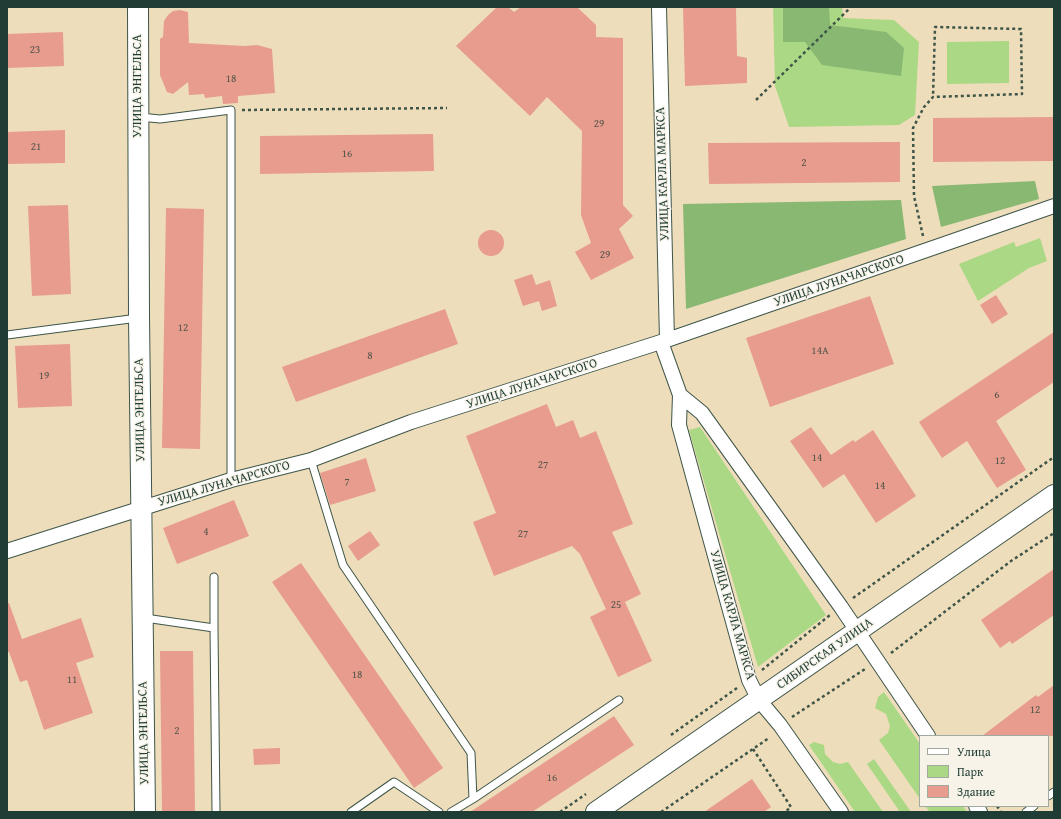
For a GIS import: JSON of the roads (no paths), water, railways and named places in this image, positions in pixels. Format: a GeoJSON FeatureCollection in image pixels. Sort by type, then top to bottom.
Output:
{"type":"FeatureCollection","features":[{"type":"Feature","properties":{"kind":"main road","name":"УЛИЦА ЭНГЕЛЬСА"},"geometry":{"type":"LineString","coordinates":[[138,7],[139,317],[145,812]]}},
{"type":"Feature","properties":{"kind":"main road","name":"СИБИРСКАЯ УЛИЦА"},"geometry":{"type":"LineString","coordinates":[[596,812],[1054,495]]}},
{"type":"Feature","properties":{"kind":"street","name":"УЛИЦА КАРЛА МАРКСА"},"geometry":{"type":"LineString","coordinates":[[659,7],[664,341],[680,394],[679,425],[749,680],[759,700],[780,725],[841,812]]}},
{"type":"Feature","properties":{"kind":"street","name":"УЛИЦА ЛУНАЧАРСКОГО"},"geometry":{"type":"LineString","coordinates":[[7,551],[231,480],[311,460],[411,422],[664,341],[1054,206]]}},
{"type":"Feature","properties":{"kind":"street","name":"УЛИЦА КАРЛА МАРКСА"},"geometry":{"type":"LineString","coordinates":[[680,394],[702,413],[841,607],[927,735]]}},
{"type":"Feature","properties":{"kind":"lane"},"geometry":{"type":"LineString","coordinates":[[138,117],[160,119],[231,110],[231,480]]}},
{"type":"Feature","properties":{"kind":"lane"},"geometry":{"type":"LineString","coordinates":[[7,335],[139,317]]}},
{"type":"Feature","properties":{"kind":"lane"},"geometry":{"type":"LineString","coordinates":[[311,460],[343,565],[471,753],[473,799]]}},
{"type":"Feature","properties":{"kind":"lane"},"geometry":{"type":"LineString","coordinates":[[214,577],[216,812]]}},
{"type":"Feature","properties":{"kind":"lane"},"geometry":{"type":"LineString","coordinates":[[143,618],[214,628]]}},
{"type":"Feature","properties":{"kind":"lane"},"geometry":{"type":"LineString","coordinates":[[451,812],[473,799],[619,700]]}},
{"type":"Feature","properties":{"kind":"lane"},"geometry":{"type":"LineString","coordinates":[[352,812],[394,782],[439,812]]}}]}
